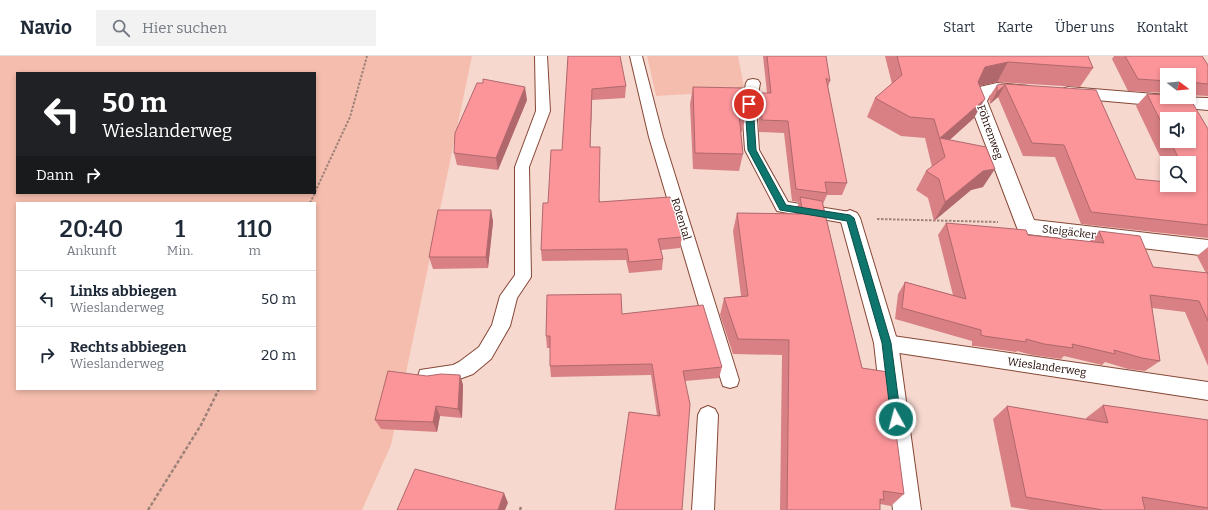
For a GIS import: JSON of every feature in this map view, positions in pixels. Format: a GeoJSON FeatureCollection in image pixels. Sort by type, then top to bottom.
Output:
{"type":"FeatureCollection","features":[{"type":"Feature","properties":{"kind":"street","name":"Föhrenweg"},"geometry":{"type":"LineString","coordinates":[[1026,227],[978,105],[978,98],[981,92],[993,89],[1208,104]]}},
{"type":"Feature","properties":{"kind":"street"},"geometry":{"type":"LineString","coordinates":[[850,218],[886,343],[907,510]]}},
{"type":"Feature","properties":{"kind":"street","name":"Steigäcker"},"geometry":{"type":"LineString","coordinates":[[1026,227],[1208,248]]}},
{"type":"Feature","properties":{"kind":"lane"},"geometry":{"type":"LineString","coordinates":[[418,375],[432,376],[454,373],[466,368],[485,354],[491,346],[501,326],[509,296],[522,276],[522,167],[543,111],[541,56]]}},
{"type":"Feature","properties":{"kind":"lane","name":"Rotental"},"geometry":{"type":"LineString","coordinates":[[636,56],[656,137],[730,380]]}},
{"type":"Feature","properties":{"kind":"lane"},"geometry":{"type":"LineString","coordinates":[[753,83],[749,104],[752,150],[783,207],[850,218]]}},
{"type":"Feature","properties":{"kind":"lane","name":"Wieslanderweg"},"geometry":{"type":"LineString","coordinates":[[886,343],[1208,391]]}},
{"type":"Feature","properties":{"kind":"lane"},"geometry":{"type":"LineString","coordinates":[[703,510],[708,415]]}},
{"type":"Feature","properties":{"kind":"path"},"geometry":{"type":"LineString","coordinates":[[316,191],[350,117],[367,56]]}},
{"type":"Feature","properties":{"kind":"path"},"geometry":{"type":"LineString","coordinates":[[904,219],[1000,222],[1026,227]]}},
{"type":"Feature","properties":{"kind":"path"},"geometry":{"type":"LineString","coordinates":[[148,510],[201,425],[218,390]]}},
{"type":"Feature","properties":{"kind":"shaded area"},"geometry":{"type":"Polygon","coordinates":[[[0,56],[472,56],[391,445],[362,510],[0,510],[0,56]]]}},
{"type":"Feature","properties":{"kind":"shaded area"},"geometry":{"type":"Polygon","coordinates":[[[647,56],[738,56],[744,87],[737,91],[656,96],[647,56]]]}},
{"type":"Feature","properties":{"kind":"building"},"geometry":{"type":"Polygon","coordinates":[[[568,56],[620,56],[626,86],[592,89],[590,147],[600,147],[599,202],[670,197],[682,237],[658,239],[663,259],[629,262],[627,249],[541,250],[543,203],[548,203],[551,150],[562,150],[568,56]]]}},
{"type":"Feature","properties":{"kind":"building"},"geometry":{"type":"Polygon","coordinates":[[[767,56],[826,56],[830,81],[826,78],[847,183],[825,182],[827,193],[796,189],[788,121],[762,120],[760,93],[771,93],[767,56]]]}},
{"type":"Feature","properties":{"kind":"building"},"geometry":{"type":"Polygon","coordinates":[[[897,56],[1088,56],[1093,68],[1008,62],[985,67],[978,82],[985,99],[940,138],[986,147],[995,169],[983,171],[945,202],[939,179],[926,171],[945,157],[934,119],[910,117],[875,98],[902,75],[897,56]]]}},
{"type":"Feature","properties":{"kind":"building"},"geometry":{"type":"Polygon","coordinates":[[[1125,56],[1202,56],[1208,65],[1208,84],[1196,83],[1196,68],[1160,68],[1160,81],[1138,79],[1125,56]]]}},
{"type":"Feature","properties":{"kind":"building"},"geometry":{"type":"Polygon","coordinates":[[[483,79],[525,87],[496,158],[454,153],[455,133],[477,83],[483,83],[483,79]]]}},
{"type":"Feature","properties":{"kind":"building"},"geometry":{"type":"Polygon","coordinates":[[[1005,84],[1096,90],[1136,179],[1160,181],[1160,192],[1196,192],[1196,156],[1178,156],[1174,148],[1196,148],[1196,112],[1160,112],[1160,120],[1147,94],[1160,95],[1160,104],[1193,104],[1208,129],[1208,225],[1091,212],[1064,145],[1032,143],[1005,85],[997,92],[997,85],[1005,84]]]}},
{"type":"Feature","properties":{"kind":"building"},"geometry":{"type":"Polygon","coordinates":[[[693,87],[744,88],[746,115],[739,115],[743,154],[695,153],[693,87]]]}},
{"type":"Feature","properties":{"kind":"building"},"geometry":{"type":"Polygon","coordinates":[[[800,197],[822,201],[862,368],[888,372],[904,494],[883,491],[884,500],[880,499],[880,510],[787,510],[789,340],[738,339],[724,298],[748,296],[737,213],[803,214],[800,197]]]}},
{"type":"Feature","properties":{"kind":"building"},"geometry":{"type":"Polygon","coordinates":[[[438,210],[491,210],[486,257],[429,257],[438,210]]]}},
{"type":"Feature","properties":{"kind":"building"},"geometry":{"type":"Polygon","coordinates":[[[946,223],[1026,230],[1028,235],[1104,243],[1099,231],[1140,236],[1153,267],[1208,273],[1208,321],[1199,301],[1150,295],[1160,361],[1142,358],[1114,350],[1115,354],[1072,344],[1073,348],[1044,344],[1026,339],[1026,342],[984,336],[981,335],[981,330],[902,308],[905,282],[966,299],[946,223]]]}},
{"type":"Feature","properties":{"kind":"building"},"geometry":{"type":"Polygon","coordinates":[[[621,294],[622,314],[703,305],[722,367],[683,371],[690,404],[682,510],[615,510],[629,412],[660,416],[652,364],[550,366],[550,336],[546,336],[547,295],[621,294]]]}},
{"type":"Feature","properties":{"kind":"building"},"geometry":{"type":"Polygon","coordinates":[[[388,371],[427,376],[441,374],[460,375],[458,409],[436,406],[433,422],[375,420],[388,371]]]}},
{"type":"Feature","properties":{"kind":"building"},"geometry":{"type":"Polygon","coordinates":[[[1103,405],[1208,420],[1208,508],[1142,497],[1145,510],[1103,510],[1026,497],[1007,406],[1108,423],[1103,405]]]}},
{"type":"Feature","properties":{"kind":"building"},"geometry":{"type":"Polygon","coordinates":[[[415,469],[504,493],[498,510],[397,510],[415,469]]]}},
{"type":"Feature","properties":{"kind":"route"},"geometry":{"type":"LineString","coordinates":[[749,104],[752,150],[783,207],[850,218],[886,343],[896,419]]}}]}
